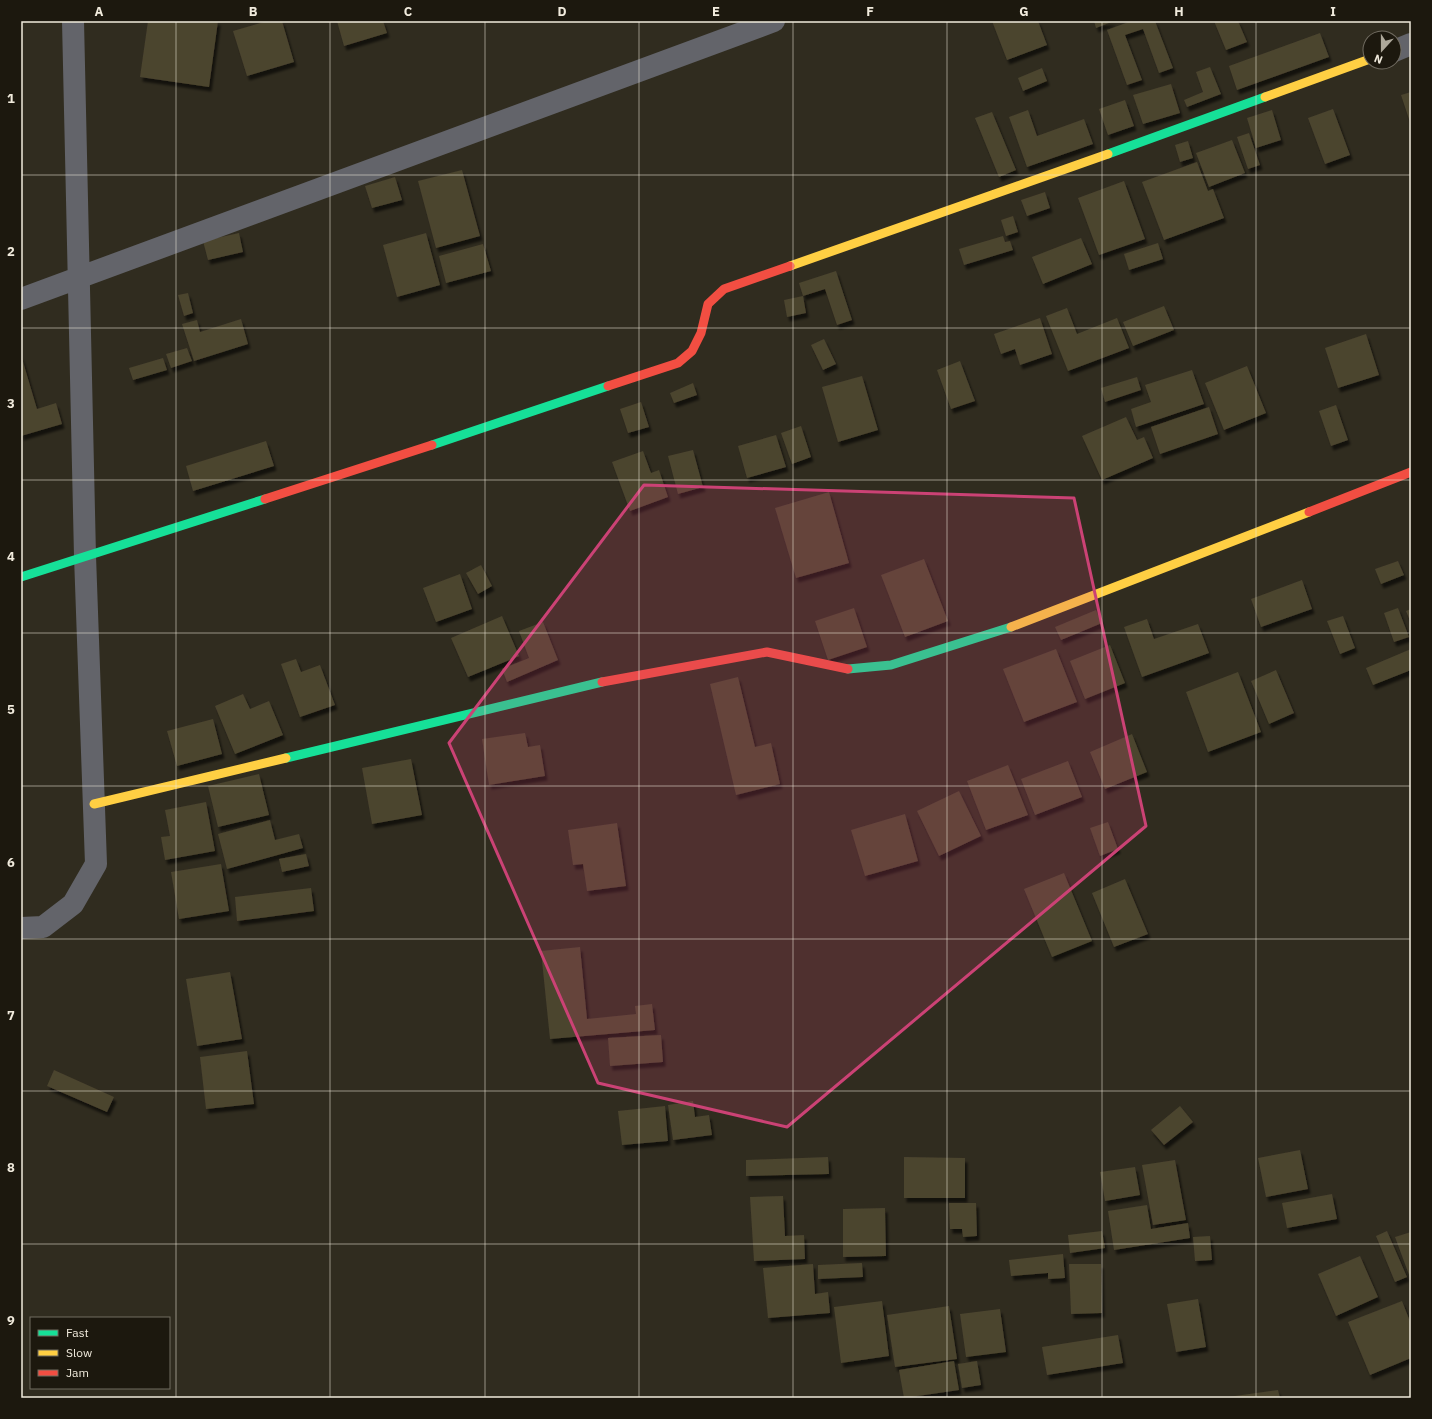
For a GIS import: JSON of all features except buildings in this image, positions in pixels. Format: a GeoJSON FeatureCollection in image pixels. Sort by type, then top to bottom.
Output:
{"type":"FeatureCollection","features":[{"type":"Feature","properties":{"kind":"street"},"geometry":{"type":"LineString","coordinates":[[21,928],[44,927],[73,904],[96,864],[85,556],[73,21]]}},
{"type":"Feature","properties":{"kind":"street"},"geometry":{"type":"LineString","coordinates":[[21,299],[79,279],[774,21]]}},
{"type":"Feature","properties":{"kind":"street"},"geometry":{"type":"LineString","coordinates":[[21,576],[378,463],[678,363],[692,350],[701,333],[708,304],[724,290],[995,195],[1362,62]]}},
{"type":"Feature","properties":{"kind":"street"},"geometry":{"type":"LineString","coordinates":[[94,804],[588,685],[767,652],[849,669],[891,665],[1022,624],[1411,472]]}},
{"type":"Feature","properties":{"kind":"highlighted area"},"geometry":{"type":"Polygon","coordinates":[[[644,485],[1074,498],[1146,826],[787,1127],[598,1083],[449,743],[644,485]]]}},
{"type":"Feature","properties":{"kind":"traffic: fast"},"geometry":{"type":"LineString","coordinates":[[1108,154],[1265,97]]}},
{"type":"Feature","properties":{"kind":"traffic: fast"},"geometry":{"type":"LineString","coordinates":[[432,445],[608,386]]}},
{"type":"Feature","properties":{"kind":"traffic: fast"},"geometry":{"type":"LineString","coordinates":[[21,577],[265,499]]}},
{"type":"Feature","properties":{"kind":"traffic: fast"},"geometry":{"type":"LineString","coordinates":[[848,669],[891,665],[1011,627]]}},
{"type":"Feature","properties":{"kind":"traffic: fast"},"geometry":{"type":"LineString","coordinates":[[286,758],[602,682]]}},
{"type":"Feature","properties":{"kind":"traffic: slow"},"geometry":{"type":"LineString","coordinates":[[1265,97],[1362,62]]}},
{"type":"Feature","properties":{"kind":"traffic: slow"},"geometry":{"type":"LineString","coordinates":[[790,266],[1108,154]]}},
{"type":"Feature","properties":{"kind":"traffic: slow"},"geometry":{"type":"LineString","coordinates":[[1011,627],[1309,512]]}},
{"type":"Feature","properties":{"kind":"traffic: slow"},"geometry":{"type":"LineString","coordinates":[[94,804],[286,758]]}},
{"type":"Feature","properties":{"kind":"traffic: jam"},"geometry":{"type":"LineString","coordinates":[[608,386],[678,363],[692,351],[701,333],[708,304],[724,289],[790,266]]}},
{"type":"Feature","properties":{"kind":"traffic: jam"},"geometry":{"type":"LineString","coordinates":[[265,499],[432,445]]}},
{"type":"Feature","properties":{"kind":"traffic: jam"},"geometry":{"type":"LineString","coordinates":[[1309,512],[1411,472]]}},
{"type":"Feature","properties":{"kind":"traffic: jam"},"geometry":{"type":"LineString","coordinates":[[602,682],[767,652],[848,669]]}}]}
